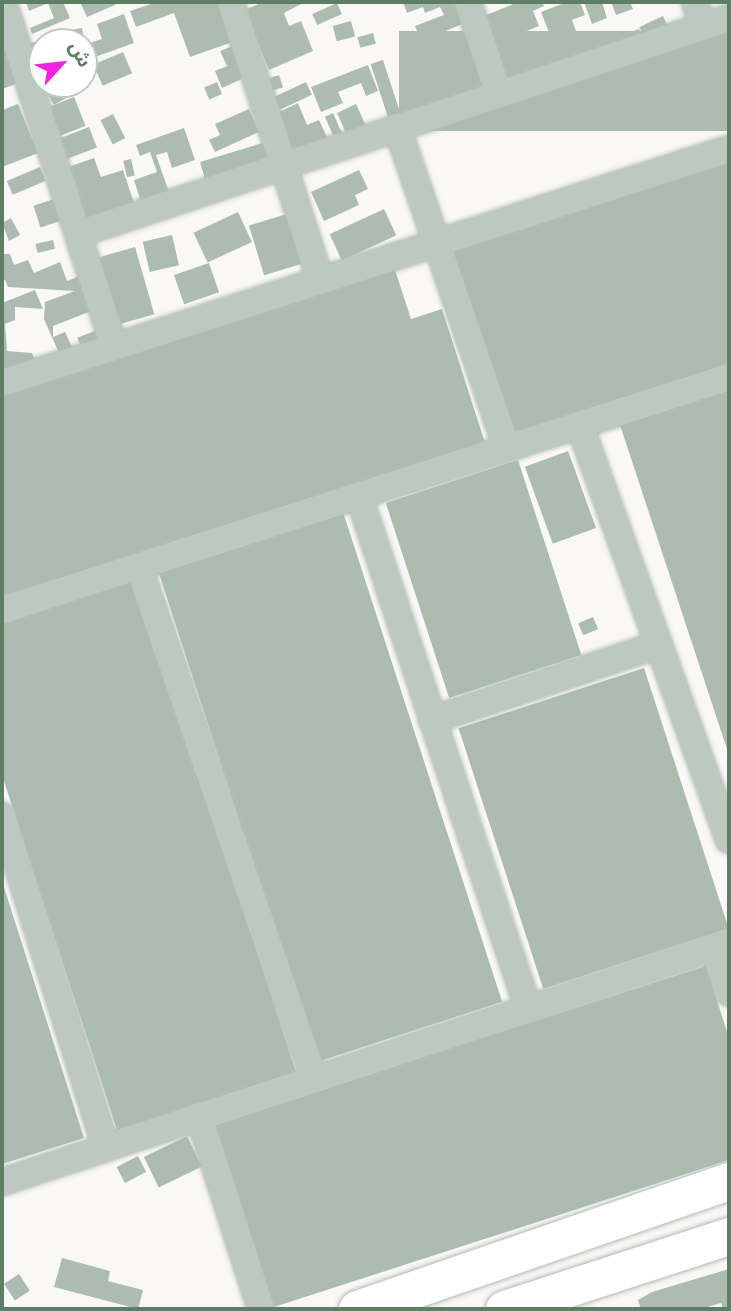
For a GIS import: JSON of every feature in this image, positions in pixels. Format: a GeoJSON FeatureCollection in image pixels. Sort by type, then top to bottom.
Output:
{"type":"FeatureCollection","features":[{"type":"Feature","properties":{"kind":"main road"},"geometry":{"type":"LineString","coordinates":[[357,1309],[729,1181]]}},
{"type":"Feature","properties":{"kind":"main road"},"geometry":{"type":"LineString","coordinates":[[522,1306],[729,1236]]}},
{"type":"Feature","properties":{"kind":"street"},"geometry":{"type":"LineString","coordinates":[[3,2],[114,346]]}},
{"type":"Feature","properties":{"kind":"street"},"geometry":{"type":"LineString","coordinates":[[231,2],[320,279]]}},
{"type":"Feature","properties":{"kind":"street"},"geometry":{"type":"LineString","coordinates":[[468,2],[498,91]]}},
{"type":"Feature","properties":{"kind":"street"},"geometry":{"type":"LineString","coordinates":[[78,234],[397,127],[699,14],[729,18]]}},
{"type":"Feature","properties":{"kind":"street"},"geometry":{"type":"LineString","coordinates":[[397,127],[507,449]]}},
{"type":"Feature","properties":{"kind":"street"},"geometry":{"type":"LineString","coordinates":[[2,383],[436,241],[729,149]]}},
{"type":"Feature","properties":{"kind":"street"},"geometry":{"type":"LineString","coordinates":[[2,610],[729,377]]}},
{"type":"Feature","properties":{"kind":"street"},"geometry":{"type":"LineString","coordinates":[[580,426],[729,840]]}},
{"type":"Feature","properties":{"kind":"street"},"geometry":{"type":"LineString","coordinates":[[359,496],[528,1008]]}},
{"type":"Feature","properties":{"kind":"street"},"geometry":{"type":"LineString","coordinates":[[139,566],[314,1079]]}},
{"type":"Feature","properties":{"kind":"street"},"geometry":{"type":"LineString","coordinates":[[432,720],[657,645]]}},
{"type":"Feature","properties":{"kind":"street"},"geometry":{"type":"LineString","coordinates":[[2,816],[106,1148]]}},
{"type":"Feature","properties":{"kind":"street"},"geometry":{"type":"LineString","coordinates":[[2,1182],[722,946],[729,993]]}},
{"type":"Feature","properties":{"kind":"street"},"geometry":{"type":"LineString","coordinates":[[199,1116],[261,1309]]}},
{"type":"Feature","properties":{"kind":"building"},"geometry":{"type":"Polygon","coordinates":[[[26,2],[63,2],[70,18],[46,28],[30,28],[54,18],[48,3],[29,11],[26,2]]]}},
{"type":"Feature","properties":{"kind":"building"},"geometry":{"type":"Polygon","coordinates":[[[80,2],[114,2],[115,5],[87,17],[80,2]]]}},
{"type":"Feature","properties":{"kind":"building"},"geometry":{"type":"Polygon","coordinates":[[[157,2],[225,2],[238,40],[190,57],[174,13],[136,27],[130,11],[157,2]]]}},
{"type":"Feature","properties":{"kind":"building"},"geometry":{"type":"Polygon","coordinates":[[[263,2],[305,2],[284,13],[289,26],[301,21],[313,51],[269,70],[245,10],[263,2]]]}},
{"type":"Feature","properties":{"kind":"building"},"geometry":{"type":"Polygon","coordinates":[[[403,2],[456,2],[465,23],[421,41],[415,26],[444,15],[440,7],[425,13],[423,7],[407,13],[403,2]]]}},
{"type":"Feature","properties":{"kind":"building"},"geometry":{"type":"Polygon","coordinates":[[[518,2],[542,2],[544,6],[533,11],[539,26],[489,46],[477,19],[518,2]]]}},
{"type":"Feature","properties":{"kind":"building"},"geometry":{"type":"Polygon","coordinates":[[[567,2],[580,2],[585,15],[572,20],[580,42],[593,37],[601,57],[504,87],[490,51],[540,32],[549,56],[557,53],[541,12],[567,2]]]}},
{"type":"Feature","properties":{"kind":"building"},"geometry":{"type":"Polygon","coordinates":[[[584,2],[602,2],[607,18],[592,24],[584,2]]]}},
{"type":"Feature","properties":{"kind":"building"},"geometry":{"type":"Polygon","coordinates":[[[611,2],[630,2],[633,9],[616,15],[611,2]]]}},
{"type":"Feature","properties":{"kind":"building"},"geometry":{"type":"Polygon","coordinates":[[[337,3],[342,14],[317,25],[312,14],[337,3]]]}},
{"type":"Feature","properties":{"kind":"building"},"geometry":{"type":"Polygon","coordinates":[[[124,14],[134,43],[98,56],[98,40],[102,39],[97,24],[124,14]]]}},
{"type":"Feature","properties":{"kind":"building"},"geometry":{"type":"Polygon","coordinates":[[[663,16],[670,31],[647,42],[639,27],[663,16]]]}},
{"type":"Feature","properties":{"kind":"building"},"geometry":{"type":"Polygon","coordinates":[[[351,21],[355,36],[337,41],[333,26],[351,21]]]}},
{"type":"Feature","properties":{"kind":"building"},"geometry":{"type":"Polygon","coordinates":[[[639,29],[644,43],[613,46],[610,39],[639,29]]]}},
{"type":"Feature","properties":{"kind":"building"},"geometry":{"type":"Polygon","coordinates":[[[399,31],[729,31],[729,131],[399,131],[399,31]]]}},
{"type":"Feature","properties":{"kind":"building"},"geometry":{"type":"Polygon","coordinates":[[[373,33],[376,44],[360,48],[358,37],[373,33]]]}},
{"type":"Feature","properties":{"kind":"building"},"geometry":{"type":"Polygon","coordinates":[[[470,39],[492,100],[439,106],[422,57],[470,39]]]}},
{"type":"Feature","properties":{"kind":"building"},"geometry":{"type":"Polygon","coordinates":[[[233,46],[246,77],[222,88],[215,71],[227,66],[220,51],[233,46]]]}},
{"type":"Feature","properties":{"kind":"building"},"geometry":{"type":"Polygon","coordinates":[[[7,49],[19,83],[2,89],[2,50],[7,49]]]}},
{"type":"Feature","properties":{"kind":"building"},"geometry":{"type":"Polygon","coordinates":[[[123,52],[132,73],[103,86],[98,75],[98,63],[123,52]]]}},
{"type":"Feature","properties":{"kind":"building"},"geometry":{"type":"Polygon","coordinates":[[[383,60],[402,120],[390,124],[371,64],[383,60]]]}},
{"type":"Feature","properties":{"kind":"building"},"geometry":{"type":"Polygon","coordinates":[[[368,65],[378,91],[366,96],[361,83],[338,92],[343,103],[321,112],[311,87],[368,65]]]}},
{"type":"Feature","properties":{"kind":"building"},"geometry":{"type":"Polygon","coordinates":[[[279,75],[283,87],[272,91],[268,79],[279,75]]]}},
{"type":"Feature","properties":{"kind":"building"},"geometry":{"type":"Polygon","coordinates":[[[217,82],[222,94],[209,99],[204,87],[217,82]]]}},
{"type":"Feature","properties":{"kind":"building"},"geometry":{"type":"Polygon","coordinates":[[[306,82],[312,95],[279,110],[273,97],[306,82]]]}},
{"type":"Feature","properties":{"kind":"building"},"geometry":{"type":"Polygon","coordinates":[[[50,98],[66,98],[54,105],[50,98]]]}},
{"type":"Feature","properties":{"kind":"building"},"geometry":{"type":"Polygon","coordinates":[[[74,98],[86,126],[61,136],[49,107],[74,98]]]}},
{"type":"Feature","properties":{"kind":"building"},"geometry":{"type":"Polygon","coordinates":[[[298,103],[307,125],[319,120],[332,148],[296,163],[275,114],[298,103]]]}},
{"type":"Feature","properties":{"kind":"building"},"geometry":{"type":"Polygon","coordinates":[[[18,104],[38,153],[2,167],[2,110],[18,104]]]}},
{"type":"Feature","properties":{"kind":"building"},"geometry":{"type":"Polygon","coordinates":[[[356,104],[366,126],[350,142],[337,113],[356,104]]]}},
{"type":"Feature","properties":{"kind":"building"},"geometry":{"type":"Polygon","coordinates":[[[249,109],[259,132],[215,152],[209,140],[220,135],[215,124],[249,109]]]}},
{"type":"Feature","properties":{"kind":"building"},"geometry":{"type":"Polygon","coordinates":[[[333,113],[344,138],[336,141],[325,117],[333,113]]]}},
{"type":"Feature","properties":{"kind":"building"},"geometry":{"type":"Polygon","coordinates":[[[113,114],[125,138],[113,144],[101,120],[113,114]]]}},
{"type":"Feature","properties":{"kind":"building"},"geometry":{"type":"Polygon","coordinates":[[[89,127],[97,148],[65,160],[57,139],[89,127]]]}},
{"type":"Feature","properties":{"kind":"building"},"geometry":{"type":"Polygon","coordinates":[[[184,128],[195,160],[172,168],[167,152],[156,155],[169,192],[141,202],[134,180],[157,172],[150,152],[140,156],[136,145],[184,128]]]}},
{"type":"Feature","properties":{"kind":"building"},"geometry":{"type":"Polygon","coordinates":[[[269,141],[275,158],[207,186],[200,162],[269,141]]]}},
{"type":"Feature","properties":{"kind":"building"},"geometry":{"type":"Polygon","coordinates":[[[94,158],[101,177],[123,170],[136,209],[88,225],[68,167],[94,158]]]}},
{"type":"Feature","properties":{"kind":"building"},"geometry":{"type":"Polygon","coordinates":[[[131,159],[135,176],[127,177],[123,161],[131,159]]]}},
{"type":"Feature","properties":{"kind":"building"},"geometry":{"type":"Polygon","coordinates":[[[729,160],[729,365],[509,437],[448,253],[729,160]]]}},
{"type":"Feature","properties":{"kind":"building"},"geometry":{"type":"Polygon","coordinates":[[[40,167],[46,181],[13,195],[7,181],[40,167]]]}},
{"type":"Feature","properties":{"kind":"building"},"geometry":{"type":"Polygon","coordinates":[[[359,170],[368,189],[355,195],[359,205],[324,221],[311,192],[359,170]]]}},
{"type":"Feature","properties":{"kind":"building"},"geometry":{"type":"Polygon","coordinates":[[[60,197],[67,219],[40,228],[33,206],[60,197]]]}},
{"type":"Feature","properties":{"kind":"building"},"geometry":{"type":"Polygon","coordinates":[[[384,209],[396,235],[342,261],[330,234],[384,209]]]}},
{"type":"Feature","properties":{"kind":"building"},"geometry":{"type":"Polygon","coordinates":[[[238,212],[252,242],[208,263],[194,233],[238,212]]]}},
{"type":"Feature","properties":{"kind":"building"},"geometry":{"type":"Polygon","coordinates":[[[290,213],[305,263],[264,275],[249,226],[290,213]]]}},
{"type":"Feature","properties":{"kind":"building"},"geometry":{"type":"Polygon","coordinates":[[[11,218],[20,235],[9,241],[2,223],[11,218]]]}},
{"type":"Feature","properties":{"kind":"building"},"geometry":{"type":"Polygon","coordinates":[[[172,235],[179,265],[150,272],[143,242],[172,235]]]}},
{"type":"Feature","properties":{"kind":"building"},"geometry":{"type":"Polygon","coordinates":[[[53,240],[55,249],[37,253],[35,244],[53,240]]]}},
{"type":"Feature","properties":{"kind":"building"},"geometry":{"type":"Polygon","coordinates":[[[135,247],[154,314],[116,325],[97,258],[135,247]]]}},
{"type":"Feature","properties":{"kind":"building"},"geometry":{"type":"Polygon","coordinates":[[[2,254],[10,254],[14,265],[28,260],[34,273],[60,262],[67,281],[80,276],[94,310],[53,326],[53,337],[65,332],[76,356],[63,362],[44,319],[45,302],[75,291],[8,287],[5,280],[2,281],[2,254]]]}},
{"type":"Feature","properties":{"kind":"building"},"geometry":{"type":"Polygon","coordinates":[[[209,263],[219,292],[184,304],[174,275],[209,263]]]}},
{"type":"Feature","properties":{"kind":"building"},"geometry":{"type":"Polygon","coordinates":[[[395,270],[411,319],[442,309],[485,443],[2,598],[2,396],[395,270]]]}},
{"type":"Feature","properties":{"kind":"building"},"geometry":{"type":"Polygon","coordinates":[[[35,290],[43,309],[15,307],[15,320],[5,324],[7,351],[32,353],[38,368],[8,379],[2,362],[2,303],[35,290]]]}},
{"type":"Feature","properties":{"kind":"building"},"geometry":{"type":"Polygon","coordinates":[[[95,331],[100,344],[82,351],[77,338],[95,331]]]}},
{"type":"Feature","properties":{"kind":"building"},"geometry":{"type":"Polygon","coordinates":[[[729,389],[729,755],[620,425],[729,389]]]}},
{"type":"Feature","properties":{"kind":"building"},"geometry":{"type":"Polygon","coordinates":[[[568,451],[596,528],[553,544],[525,467],[568,451]]]}},
{"type":"Feature","properties":{"kind":"building"},"geometry":{"type":"Polygon","coordinates":[[[518,460],[581,655],[449,698],[386,503],[518,460]]]}},
{"type":"Feature","properties":{"kind":"building"},"geometry":{"type":"Polygon","coordinates":[[[343,512],[502,1002],[318,1062],[158,572],[343,512]]]}},
{"type":"Feature","properties":{"kind":"building"},"geometry":{"type":"Polygon","coordinates":[[[136,580],[296,1072],[117,1130],[2,775],[2,624],[136,580]]]}},
{"type":"Feature","properties":{"kind":"building"},"geometry":{"type":"Polygon","coordinates":[[[593,617],[598,629],[583,635],[578,623],[593,617]]]}},
{"type":"Feature","properties":{"kind":"building"},"geometry":{"type":"Polygon","coordinates":[[[644,668],[729,929],[543,989],[459,728],[644,668]]]}},
{"type":"Feature","properties":{"kind":"building"},"geometry":{"type":"Polygon","coordinates":[[[2,881],[84,1138],[2,1164],[2,881]]]}},
{"type":"Feature","properties":{"kind":"building"},"geometry":{"type":"Polygon","coordinates":[[[706,966],[729,1038],[729,1160],[274,1307],[215,1124],[706,966]]]}},
{"type":"Feature","properties":{"kind":"building"},"geometry":{"type":"Polygon","coordinates":[[[187,1136],[202,1167],[159,1188],[144,1157],[187,1136]]]}},
{"type":"Feature","properties":{"kind":"building"},"geometry":{"type":"Polygon","coordinates":[[[138,1156],[146,1172],[125,1183],[117,1167],[138,1156]]]}},
{"type":"Feature","properties":{"kind":"building"},"geometry":{"type":"Polygon","coordinates":[[[62,1258],[110,1271],[108,1281],[143,1290],[138,1309],[54,1287],[62,1258]]]}},
{"type":"Feature","properties":{"kind":"building"},"geometry":{"type":"Polygon","coordinates":[[[729,1269],[729,1309],[723,1309],[721,1303],[700,1309],[641,1309],[638,1300],[652,1292],[729,1269]]]}},
{"type":"Feature","properties":{"kind":"building"},"geometry":{"type":"Polygon","coordinates":[[[19,1274],[30,1291],[15,1301],[4,1284],[19,1274]]]}}]}
